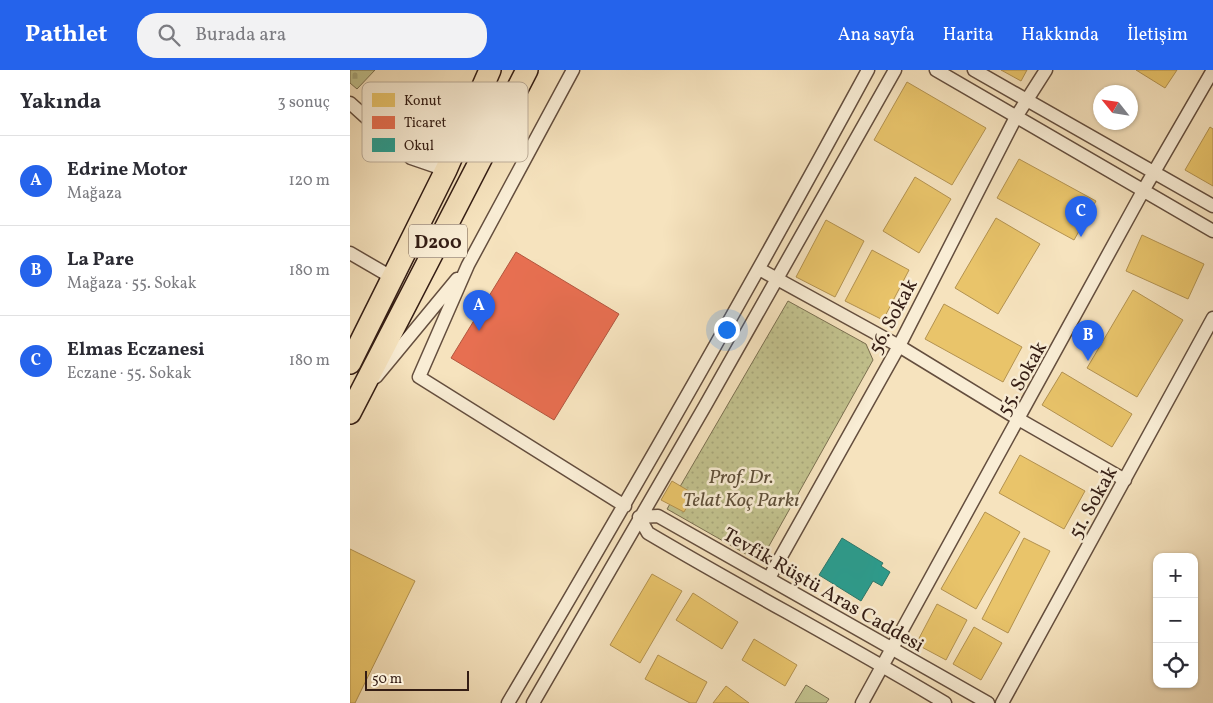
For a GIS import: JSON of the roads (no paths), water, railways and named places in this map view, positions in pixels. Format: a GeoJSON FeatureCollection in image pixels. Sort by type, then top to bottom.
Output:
{"type":"FeatureCollection","features":[{"type":"Feature","properties":{"kind":"highway","name":"D200"},"geometry":{"type":"LineString","coordinates":[[485,82],[490,70]]}},
{"type":"Feature","properties":{"kind":"highway","name":"D200"},"geometry":{"type":"LineString","coordinates":[[521,82],[527,70]]}},
{"type":"Feature","properties":{"kind":"highway","name":"D200"},"geometry":{"type":"LineString","coordinates":[[350,363],[450,162]]}},
{"type":"Feature","properties":{"kind":"highway","name":"D200"},"geometry":{"type":"LineString","coordinates":[[350,413],[479,162]]}},
{"type":"Feature","properties":{"kind":"street"},"geometry":{"type":"LineString","coordinates":[[528,154],[573,70]]}},
{"type":"Feature","properties":{"kind":"street"},"geometry":{"type":"LineString","coordinates":[[508,703],[625,506],[868,70]]}},
{"type":"Feature","properties":{"kind":"street"},"geometry":{"type":"LineString","coordinates":[[533,703],[778,278],[895,70]]}},
{"type":"Feature","properties":{"kind":"street"},"geometry":{"type":"LineString","coordinates":[[936,70],[1213,231]]}},
{"type":"Feature","properties":{"kind":"street"},"geometry":{"type":"LineString","coordinates":[[974,70],[1027,102],[1213,206]]}},
{"type":"Feature","properties":{"kind":"street","name":"56. Sokak"},"geometry":{"type":"LineString","coordinates":[[769,578],[899,346],[1016,117],[1046,70]]}},
{"type":"Feature","properties":{"kind":"street","name":"55. Sokak"},"geometry":{"type":"LineString","coordinates":[[862,703],[1020,420],[1143,191],[1213,70]]}},
{"type":"Feature","properties":{"kind":"street"},"geometry":{"type":"LineString","coordinates":[[350,103],[362,114]]}},
{"type":"Feature","properties":{"kind":"street"},"geometry":{"type":"LineString","coordinates":[[423,162],[446,170]]}},
{"type":"Feature","properties":{"kind":"street"},"geometry":{"type":"LineString","coordinates":[[523,162],[468,265],[419,377],[625,506]]}},
{"type":"Feature","properties":{"kind":"street"},"geometry":{"type":"LineString","coordinates":[[350,253],[393,278]]}},
{"type":"Feature","properties":{"kind":"street"},"geometry":{"type":"LineString","coordinates":[[362,388],[381,372],[468,265]]}},
{"type":"Feature","properties":{"kind":"street"},"geometry":{"type":"LineString","coordinates":[[759,268],[899,346],[1020,420],[1125,480]]}},
{"type":"Feature","properties":{"kind":"street","name":"51. Sokak"},"geometry":{"type":"LineString","coordinates":[[1002,703],[1213,318]]}},
{"type":"Feature","properties":{"kind":"street","name":"Tevfik Rüştü Aras Caddesi"},"geometry":{"type":"LineString","coordinates":[[945,703],[747,592],[656,538],[648,533],[639,518],[658,516],[769,578],[891,650],[988,703]]}},
{"type":"Feature","properties":{"kind":"place","name":"Elmas Eczanesi"},"geometry":{"type":"Point","coordinates":[1081,237]}},
{"type":"Feature","properties":{"kind":"place","name":"Edrine Motor"},"geometry":{"type":"Point","coordinates":[479,331]}},
{"type":"Feature","properties":{"kind":"place","name":"La Pare"},"geometry":{"type":"Point","coordinates":[1088,361]}},
{"type":"Feature","properties":{"kind":"park label","name":"Prof. Dr. Telat Koç Parkı"},"geometry":{"type":"Point","coordinates":[741,488]}}]}
